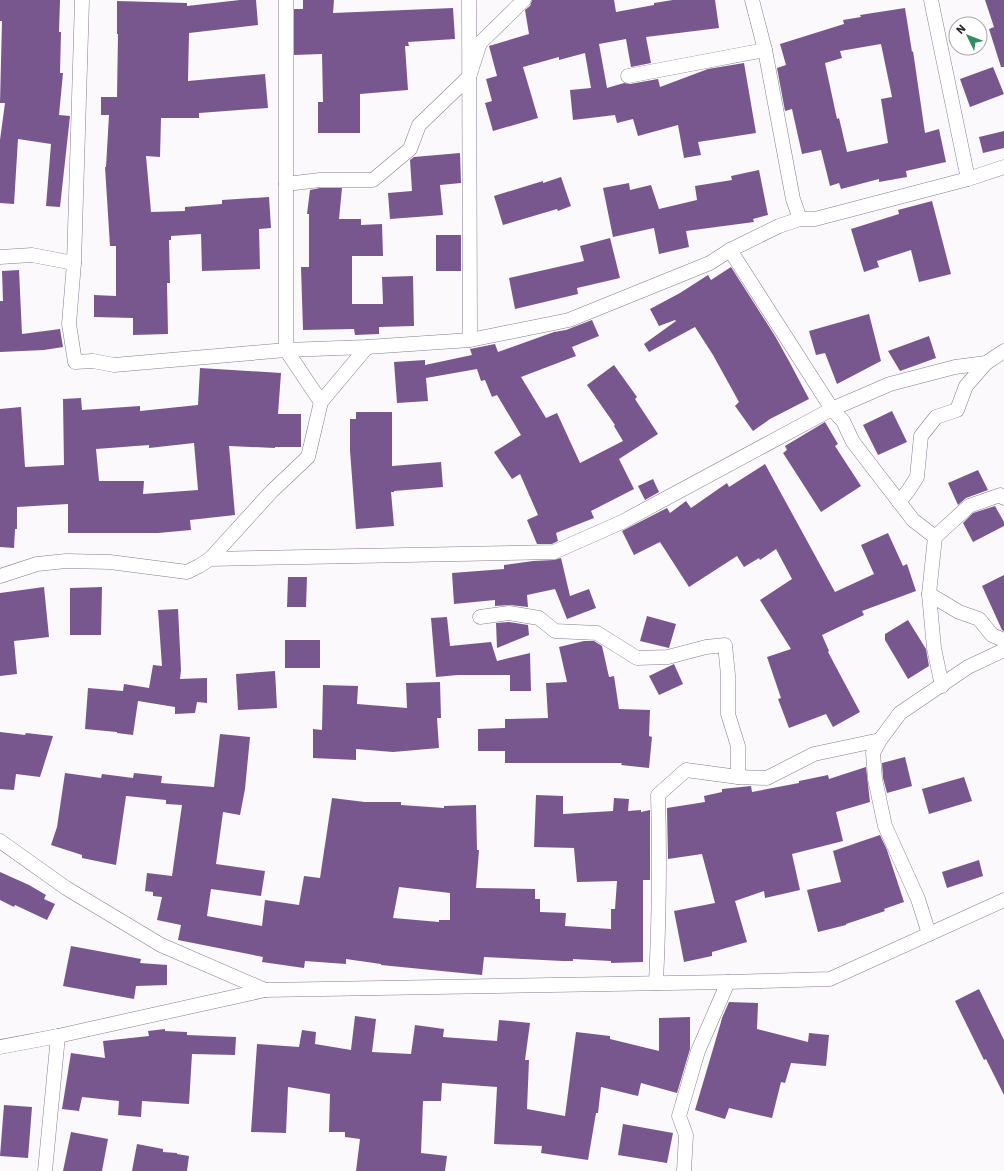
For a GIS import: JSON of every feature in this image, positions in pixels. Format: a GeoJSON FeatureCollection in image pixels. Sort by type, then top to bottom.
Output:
{"type":"FeatureCollection","features":[{"type":"Feature","properties":{"kind":"street"},"geometry":{"type":"LineString","coordinates":[[82,0],[74,263],[69,324],[75,362],[93,361],[114,365],[286,350],[367,347],[470,340],[569,320],[710,263],[730,250],[779,226],[800,219],[815,219],[968,179],[1004,167]]}},
{"type":"Feature","properties":{"kind":"street"},"geometry":{"type":"LineString","coordinates":[[286,0],[286,350],[321,402]]}},
{"type":"Feature","properties":{"kind":"street"},"geometry":{"type":"LineString","coordinates":[[469,0],[470,340]]}},
{"type":"Feature","properties":{"kind":"street"},"geometry":{"type":"LineString","coordinates":[[286,184],[320,180],[373,180],[410,149],[419,125],[469,77],[480,43],[524,0]]}},
{"type":"Feature","properties":{"kind":"street"},"geometry":{"type":"LineString","coordinates":[[752,0],[765,50],[793,199],[800,219]]}},
{"type":"Feature","properties":{"kind":"street"},"geometry":{"type":"LineString","coordinates":[[931,0],[968,179]]}},
{"type":"Feature","properties":{"kind":"street"},"geometry":{"type":"LineString","coordinates":[[628,76],[765,50]]}},
{"type":"Feature","properties":{"kind":"street"},"geometry":{"type":"LineString","coordinates":[[730,250],[832,409],[843,421],[853,442],[913,520],[935,537]]}},
{"type":"Feature","properties":{"kind":"street"},"geometry":{"type":"LineString","coordinates":[[0,257],[32,256],[74,263]]}},
{"type":"Feature","properties":{"kind":"street"},"geometry":{"type":"LineString","coordinates":[[0,576],[38,564],[66,561],[110,562],[187,572],[199,566],[210,558],[272,491],[308,457],[321,402],[367,347]]}},
{"type":"Feature","properties":{"kind":"street"},"geometry":{"type":"LineString","coordinates":[[899,502],[917,476],[921,436],[936,417],[958,410],[966,386],[986,363],[1004,351]]}},
{"type":"Feature","properties":{"kind":"street"},"geometry":{"type":"LineString","coordinates":[[210,558],[554,552],[622,522],[832,409],[890,384],[956,367],[986,363]]}},
{"type":"Feature","properties":{"kind":"street"},"geometry":{"type":"LineString","coordinates":[[942,686],[934,648],[929,594],[935,537],[970,506],[1000,495],[1004,498]]}},
{"type":"Feature","properties":{"kind":"street"},"geometry":{"type":"LineString","coordinates":[[929,594],[959,612],[979,619],[992,635],[1004,640]]}},
{"type":"Feature","properties":{"kind":"street"},"geometry":{"type":"LineString","coordinates":[[480,617],[509,613],[539,618],[555,631],[598,633],[637,658],[668,657],[706,647],[725,645],[728,675],[728,714],[738,746],[738,777]]}},
{"type":"Feature","properties":{"kind":"street"},"geometry":{"type":"LineString","coordinates":[[929,934],[918,900],[886,826],[875,780],[873,753],[880,740],[900,713],[968,668],[1004,650]]}},
{"type":"Feature","properties":{"kind":"street"},"geometry":{"type":"LineString","coordinates":[[656,983],[660,870],[658,795],[686,770],[738,777],[767,778],[814,754],[880,740]]}},
{"type":"Feature","properties":{"kind":"street"},"geometry":{"type":"LineString","coordinates":[[0,841],[66,888],[161,945],[265,990]]}},
{"type":"Feature","properties":{"kind":"street"},"geometry":{"type":"LineString","coordinates":[[0,1047],[58,1036],[265,990],[830,979],[1004,900]]}},
{"type":"Feature","properties":{"kind":"street"},"geometry":{"type":"LineString","coordinates":[[684,1171],[686,1135],[679,1116],[698,1051],[728,982]]}},
{"type":"Feature","properties":{"kind":"street"},"geometry":{"type":"LineString","coordinates":[[45,1171],[58,1036]]}},
{"type":"Feature","properties":{"kind":"building"},"geometry":{"type":"Polygon","coordinates":[[[0,0],[60,0],[60,73],[63,73],[59,115],[70,116],[60,207],[46,206],[51,144],[18,139],[14,204],[0,203],[0,140],[5,103],[0,103],[2,21],[0,21],[0,0]]]}},
{"type":"Feature","properties":{"kind":"building"},"geometry":{"type":"Polygon","coordinates":[[[240,0],[256,0],[258,25],[189,33],[188,81],[265,74],[268,108],[199,113],[199,118],[161,118],[160,157],[146,156],[151,212],[185,211],[185,207],[222,204],[222,200],[269,197],[271,228],[259,229],[260,269],[202,271],[201,234],[171,236],[171,240],[169,240],[170,283],[167,283],[168,334],[133,335],[133,318],[94,317],[94,295],[116,296],[116,246],[110,246],[105,167],[109,115],[101,115],[101,97],[117,97],[117,1],[187,3],[187,6],[240,0]]]}},
{"type":"Feature","properties":{"kind":"building"},"geometry":{"type":"Polygon","coordinates":[[[303,0],[334,0],[333,13],[453,8],[455,39],[408,42],[409,46],[405,46],[408,90],[360,94],[360,133],[318,133],[318,102],[323,102],[322,54],[294,55],[294,9],[303,9],[303,0]]]}},
{"type":"Feature","properties":{"kind":"building"},"geometry":{"type":"Polygon","coordinates":[[[532,0],[614,0],[616,12],[673,0],[715,0],[719,28],[646,37],[651,63],[631,67],[626,39],[599,44],[607,88],[624,83],[630,84],[658,79],[660,87],[708,69],[744,63],[756,133],[698,142],[701,155],[684,158],[678,125],[638,136],[633,119],[617,123],[615,115],[573,120],[570,90],[591,88],[585,53],[559,60],[559,57],[523,67],[538,118],[493,131],[485,103],[492,101],[486,79],[497,76],[489,46],[529,34],[525,10],[530,6],[532,0]]]}},
{"type":"Feature","properties":{"kind":"building"},"geometry":{"type":"Polygon","coordinates":[[[985,0],[1004,0],[1004,67],[1001,67],[989,29],[994,27],[985,0]]]}},
{"type":"Feature","properties":{"kind":"building"},"geometry":{"type":"Polygon","coordinates":[[[905,8],[925,133],[939,129],[946,162],[906,171],[907,177],[879,182],[879,179],[841,189],[839,183],[830,186],[821,150],[802,154],[792,109],[785,111],[777,68],[786,65],[780,44],[844,24],[843,20],[861,17],[860,15],[905,8]],[[881,44],[840,51],[842,58],[825,63],[837,119],[839,118],[847,152],[888,143],[881,99],[892,97],[881,44]]]}},
{"type":"Feature","properties":{"kind":"building"},"geometry":{"type":"Polygon","coordinates":[[[993,67],[1004,94],[970,107],[960,79],[993,67]]]}},
{"type":"Feature","properties":{"kind":"building"},"geometry":{"type":"Polygon","coordinates":[[[1004,131],[1004,148],[983,153],[979,137],[1004,131]]]}},
{"type":"Feature","properties":{"kind":"building"},"geometry":{"type":"Polygon","coordinates":[[[460,153],[461,183],[440,185],[443,215],[390,219],[388,193],[412,191],[410,160],[414,157],[460,153]]]}},
{"type":"Feature","properties":{"kind":"building"},"geometry":{"type":"Polygon","coordinates":[[[759,170],[768,215],[753,219],[754,222],[686,231],[689,247],[659,254],[654,228],[613,237],[603,188],[629,183],[630,190],[651,185],[659,209],[697,200],[695,186],[732,180],[731,176],[759,170]]]}},
{"type":"Feature","properties":{"kind":"building"},"geometry":{"type":"Polygon","coordinates":[[[561,177],[571,206],[558,211],[557,209],[503,225],[494,196],[561,177]]]}},
{"type":"Feature","properties":{"kind":"building"},"geometry":{"type":"Polygon","coordinates":[[[320,188],[342,188],[339,219],[361,219],[361,225],[382,224],[383,256],[352,256],[352,304],[383,304],[382,277],[413,276],[414,326],[379,327],[379,334],[355,335],[354,329],[303,330],[301,267],[309,267],[309,214],[307,214],[310,190],[320,188]]]}},
{"type":"Feature","properties":{"kind":"building"},"geometry":{"type":"Polygon","coordinates":[[[932,201],[951,274],[919,282],[911,250],[877,261],[879,267],[864,272],[851,229],[899,214],[898,210],[932,201]]]}},
{"type":"Feature","properties":{"kind":"building"},"geometry":{"type":"Polygon","coordinates":[[[436,235],[461,235],[461,271],[436,271],[436,235]]]}},
{"type":"Feature","properties":{"kind":"building"},"geometry":{"type":"Polygon","coordinates":[[[610,238],[620,278],[577,288],[578,294],[515,309],[509,278],[584,261],[580,246],[610,238]]]}},
{"type":"Feature","properties":{"kind":"building"},"geometry":{"type":"Polygon","coordinates":[[[731,267],[775,336],[809,399],[770,419],[753,431],[735,406],[739,402],[713,355],[695,327],[649,352],[644,344],[676,321],[675,320],[659,326],[650,309],[680,293],[708,275],[711,280],[731,267]]]}},
{"type":"Feature","properties":{"kind":"building"},"geometry":{"type":"Polygon","coordinates":[[[19,270],[22,334],[60,329],[63,347],[44,350],[0,352],[0,301],[3,301],[2,271],[19,270]]]}},
{"type":"Feature","properties":{"kind":"building"},"geometry":{"type":"Polygon","coordinates":[[[869,314],[881,361],[837,384],[825,353],[816,355],[809,331],[869,314]]]}},
{"type":"Feature","properties":{"kind":"building"},"geometry":{"type":"Polygon","coordinates":[[[592,320],[599,336],[572,347],[576,356],[521,377],[546,418],[557,413],[580,463],[623,441],[614,426],[615,425],[587,385],[614,365],[637,397],[635,399],[658,434],[619,459],[634,489],[591,511],[594,518],[556,533],[558,541],[552,544],[537,544],[527,520],[538,515],[520,474],[512,479],[494,452],[521,435],[497,395],[492,397],[485,380],[481,381],[477,369],[426,378],[428,401],[397,403],[394,362],[425,360],[425,365],[472,355],[470,349],[495,344],[498,352],[592,320]]]}},
{"type":"Feature","properties":{"kind":"building"},"geometry":{"type":"Polygon","coordinates":[[[929,336],[936,358],[900,371],[888,351],[929,336]]]}},
{"type":"Feature","properties":{"kind":"building"},"geometry":{"type":"Polygon","coordinates":[[[200,368],[281,373],[278,414],[301,414],[301,447],[275,448],[229,446],[235,515],[190,520],[191,530],[158,533],[68,533],[68,504],[17,507],[17,529],[15,529],[14,548],[0,547],[0,409],[21,407],[25,467],[64,465],[63,399],[81,398],[82,410],[140,406],[140,411],[198,405],[200,368]],[[194,443],[149,448],[149,445],[96,449],[99,481],[144,481],[143,494],[198,490],[194,443]]]}},
{"type":"Feature","properties":{"kind":"building"},"geometry":{"type":"Polygon","coordinates":[[[892,411],[907,442],[878,455],[863,425],[892,411]]]}},
{"type":"Feature","properties":{"kind":"building"},"geometry":{"type":"Polygon","coordinates":[[[356,412],[392,412],[392,466],[441,462],[443,487],[391,492],[394,526],[356,529],[350,451],[350,419],[356,419],[356,412]]]}},
{"type":"Feature","properties":{"kind":"building"},"geometry":{"type":"Polygon","coordinates":[[[825,422],[838,444],[835,446],[861,486],[821,512],[783,453],[787,450],[785,446],[825,422]]]}},
{"type":"Feature","properties":{"kind":"building"},"geometry":{"type":"Polygon","coordinates":[[[765,464],[835,592],[874,574],[861,545],[888,533],[903,566],[907,564],[916,591],[862,611],[864,615],[822,635],[829,651],[828,652],[860,712],[833,727],[826,714],[789,728],[778,699],[781,698],[767,657],[791,649],[760,600],[792,579],[776,549],[760,560],[759,558],[744,567],[737,556],[689,587],[660,542],[634,555],[622,531],[667,508],[670,513],[686,501],[691,508],[727,483],[729,487],[765,464]]]}},
{"type":"Feature","properties":{"kind":"building"},"geometry":{"type":"Polygon","coordinates":[[[978,470],[988,490],[966,498],[958,505],[948,483],[978,470]]]}},
{"type":"Feature","properties":{"kind":"building"},"geometry":{"type":"Polygon","coordinates":[[[653,479],[659,492],[645,500],[638,486],[653,479]]]}},
{"type":"Feature","properties":{"kind":"building"},"geometry":{"type":"Polygon","coordinates":[[[995,506],[1004,522],[1004,526],[973,542],[963,523],[973,513],[995,506]]]}},
{"type":"Feature","properties":{"kind":"building"},"geometry":{"type":"Polygon","coordinates":[[[561,558],[570,596],[589,589],[596,608],[567,619],[555,589],[527,595],[528,607],[510,605],[495,606],[495,600],[454,604],[452,573],[504,569],[504,565],[561,558]]]}},
{"type":"Feature","properties":{"kind":"building"},"geometry":{"type":"Polygon","coordinates":[[[1004,575],[1004,631],[1002,630],[982,586],[1004,575]]]}},
{"type":"Feature","properties":{"kind":"building"},"geometry":{"type":"Polygon","coordinates":[[[288,577],[307,577],[306,607],[287,607],[288,577]]]}},
{"type":"Feature","properties":{"kind":"building"},"geometry":{"type":"Polygon","coordinates":[[[44,587],[49,637],[14,641],[17,674],[0,676],[0,593],[44,587]]]}},
{"type":"Feature","properties":{"kind":"building"},"geometry":{"type":"Polygon","coordinates":[[[102,587],[101,635],[70,635],[70,588],[102,587]]]}},
{"type":"Feature","properties":{"kind":"building"},"geometry":{"type":"Polygon","coordinates":[[[178,609],[181,670],[180,679],[207,678],[207,703],[197,702],[195,713],[175,714],[175,707],[138,701],[133,735],[85,729],[88,688],[123,691],[124,684],[149,688],[153,665],[162,666],[158,610],[178,609]]]}},
{"type":"Feature","properties":{"kind":"building"},"geometry":{"type":"Polygon","coordinates":[[[647,616],[676,624],[669,648],[640,641],[647,616]]]}},
{"type":"Feature","properties":{"kind":"building"},"geometry":{"type":"Polygon","coordinates":[[[447,617],[450,646],[491,642],[497,661],[530,653],[531,691],[510,691],[510,675],[458,675],[436,677],[431,618],[447,617]]]}},
{"type":"Feature","properties":{"kind":"building"},"geometry":{"type":"Polygon","coordinates":[[[908,620],[926,649],[929,666],[908,679],[885,640],[885,634],[908,620]]]}},
{"type":"Feature","properties":{"kind":"building"},"geometry":{"type":"Polygon","coordinates":[[[509,622],[528,625],[529,635],[497,648],[496,623],[509,622]]]}},
{"type":"Feature","properties":{"kind":"building"},"geometry":{"type":"Polygon","coordinates":[[[285,640],[320,640],[320,668],[285,668],[285,640]]]}},
{"type":"Feature","properties":{"kind":"building"},"geometry":{"type":"Polygon","coordinates":[[[584,641],[594,641],[602,646],[609,677],[614,676],[619,709],[650,710],[649,736],[652,737],[649,768],[621,765],[622,763],[505,763],[505,751],[478,751],[478,729],[505,728],[505,719],[548,718],[546,683],[567,682],[559,647],[584,641]]]}},
{"type":"Feature","properties":{"kind":"building"},"geometry":{"type":"Polygon","coordinates":[[[674,664],[683,684],[659,695],[649,676],[674,664]]]}},
{"type":"Feature","properties":{"kind":"building"},"geometry":{"type":"Polygon","coordinates":[[[275,671],[277,708],[238,710],[236,674],[275,671]]]}},
{"type":"Feature","properties":{"kind":"building"},"geometry":{"type":"Polygon","coordinates":[[[440,682],[441,718],[437,718],[439,748],[393,752],[356,749],[356,760],[313,758],[313,729],[322,730],[323,685],[358,686],[357,704],[407,708],[406,683],[440,682]]]}},
{"type":"Feature","properties":{"kind":"building"},"geometry":{"type":"Polygon","coordinates":[[[0,732],[53,736],[40,777],[16,774],[14,790],[0,789],[0,732]]]}},
{"type":"Feature","properties":{"kind":"building"},"geometry":{"type":"Polygon","coordinates":[[[220,734],[250,737],[245,789],[240,815],[223,812],[216,864],[265,871],[261,896],[211,889],[207,916],[262,926],[265,900],[299,905],[304,876],[320,878],[332,798],[365,802],[401,802],[401,805],[444,808],[444,806],[476,805],[477,850],[479,850],[476,888],[535,889],[535,899],[540,899],[540,912],[566,913],[565,926],[611,929],[611,909],[615,909],[617,881],[577,882],[574,848],[534,847],[536,795],[563,796],[563,814],[613,811],[614,798],[629,799],[628,811],[641,810],[641,812],[650,810],[650,880],[643,880],[643,962],[611,963],[611,961],[573,959],[573,961],[563,961],[484,957],[482,975],[381,965],[346,959],[346,964],[305,961],[304,968],[262,962],[263,957],[178,940],[181,925],[157,920],[162,897],[153,896],[153,892],[145,891],[147,873],[172,876],[182,805],[166,804],[166,800],[126,796],[116,865],[82,858],[82,855],[51,845],[57,827],[65,773],[101,778],[102,774],[133,778],[134,773],[162,776],[161,783],[214,787],[220,734]],[[399,887],[393,918],[439,922],[439,920],[450,920],[450,893],[399,887]]]}},
{"type":"Feature","properties":{"kind":"building"},"geometry":{"type":"Polygon","coordinates":[[[905,757],[912,786],[887,793],[883,778],[882,763],[905,757]]]}},
{"type":"Feature","properties":{"kind":"building"},"geometry":{"type":"Polygon","coordinates":[[[866,767],[870,802],[836,812],[843,841],[792,854],[800,890],[765,898],[764,891],[735,901],[747,942],[712,952],[712,956],[684,962],[674,911],[715,903],[702,854],[668,859],[667,808],[705,802],[704,796],[722,792],[722,789],[751,786],[752,792],[799,783],[799,781],[828,775],[829,779],[866,767]]]}},
{"type":"Feature","properties":{"kind":"building"},"geometry":{"type":"Polygon","coordinates":[[[964,777],[972,801],[929,814],[922,789],[964,777]]]}},
{"type":"Feature","properties":{"kind":"building"},"geometry":{"type":"Polygon","coordinates":[[[880,835],[887,850],[904,902],[884,909],[885,911],[846,925],[818,932],[807,890],[841,882],[833,851],[880,835]]]}},
{"type":"Feature","properties":{"kind":"building"},"geometry":{"type":"Polygon","coordinates":[[[979,860],[983,876],[947,888],[942,872],[979,860]]]}},
{"type":"Feature","properties":{"kind":"building"},"geometry":{"type":"Polygon","coordinates":[[[0,872],[29,885],[46,895],[44,899],[55,904],[47,920],[15,905],[14,907],[0,900],[0,872]]]}},
{"type":"Feature","properties":{"kind":"building"},"geometry":{"type":"Polygon","coordinates":[[[71,946],[141,959],[140,963],[167,965],[167,985],[136,986],[134,999],[63,986],[71,946]]]}},
{"type":"Feature","properties":{"kind":"building"},"geometry":{"type":"Polygon","coordinates":[[[979,989],[1004,1040],[1004,1095],[986,1059],[984,1060],[955,1001],[979,989]]]}},
{"type":"Feature","properties":{"kind":"building"},"geometry":{"type":"Polygon","coordinates":[[[729,1002],[758,1003],[757,1029],[808,1042],[809,1033],[829,1035],[826,1066],[791,1063],[785,1083],[781,1082],[772,1118],[729,1108],[725,1119],[695,1110],[722,1018],[729,1002]]]}},
{"type":"Feature","properties":{"kind":"building"},"geometry":{"type":"Polygon","coordinates":[[[355,1016],[376,1019],[372,1052],[411,1054],[415,1025],[444,1029],[443,1037],[497,1041],[499,1020],[530,1023],[525,1060],[529,1060],[527,1109],[565,1116],[576,1032],[610,1036],[610,1039],[659,1051],[659,1018],[690,1017],[690,1049],[677,1093],[641,1083],[638,1096],[601,1087],[598,1113],[596,1113],[588,1160],[541,1153],[542,1146],[494,1144],[497,1087],[442,1083],[441,1101],[423,1101],[421,1153],[447,1156],[445,1171],[356,1171],[360,1139],[345,1137],[345,1132],[329,1132],[330,1094],[288,1087],[286,1133],[251,1132],[257,1044],[299,1047],[302,1030],[316,1032],[315,1044],[351,1050],[355,1016]]]}},
{"type":"Feature","properties":{"kind":"building"},"geometry":{"type":"Polygon","coordinates":[[[165,1029],[165,1031],[187,1032],[187,1035],[236,1037],[235,1055],[192,1054],[189,1104],[142,1101],[141,1117],[118,1115],[119,1101],[82,1097],[79,1111],[62,1109],[71,1053],[105,1058],[103,1041],[149,1036],[148,1031],[165,1029]]]}},
{"type":"Feature","properties":{"kind":"building"},"geometry":{"type":"Polygon","coordinates":[[[4,1105],[32,1107],[28,1158],[0,1156],[4,1105]]]}},
{"type":"Feature","properties":{"kind":"building"},"geometry":{"type":"Polygon","coordinates":[[[623,1124],[673,1133],[667,1163],[618,1155],[623,1124]]]}},
{"type":"Feature","properties":{"kind":"building"},"geometry":{"type":"Polygon","coordinates":[[[71,1132],[108,1139],[102,1171],[63,1171],[71,1132]]]}},
{"type":"Feature","properties":{"kind":"building"},"geometry":{"type":"Polygon","coordinates":[[[137,1144],[163,1149],[163,1152],[189,1156],[187,1171],[132,1171],[137,1144]]]}}]}
